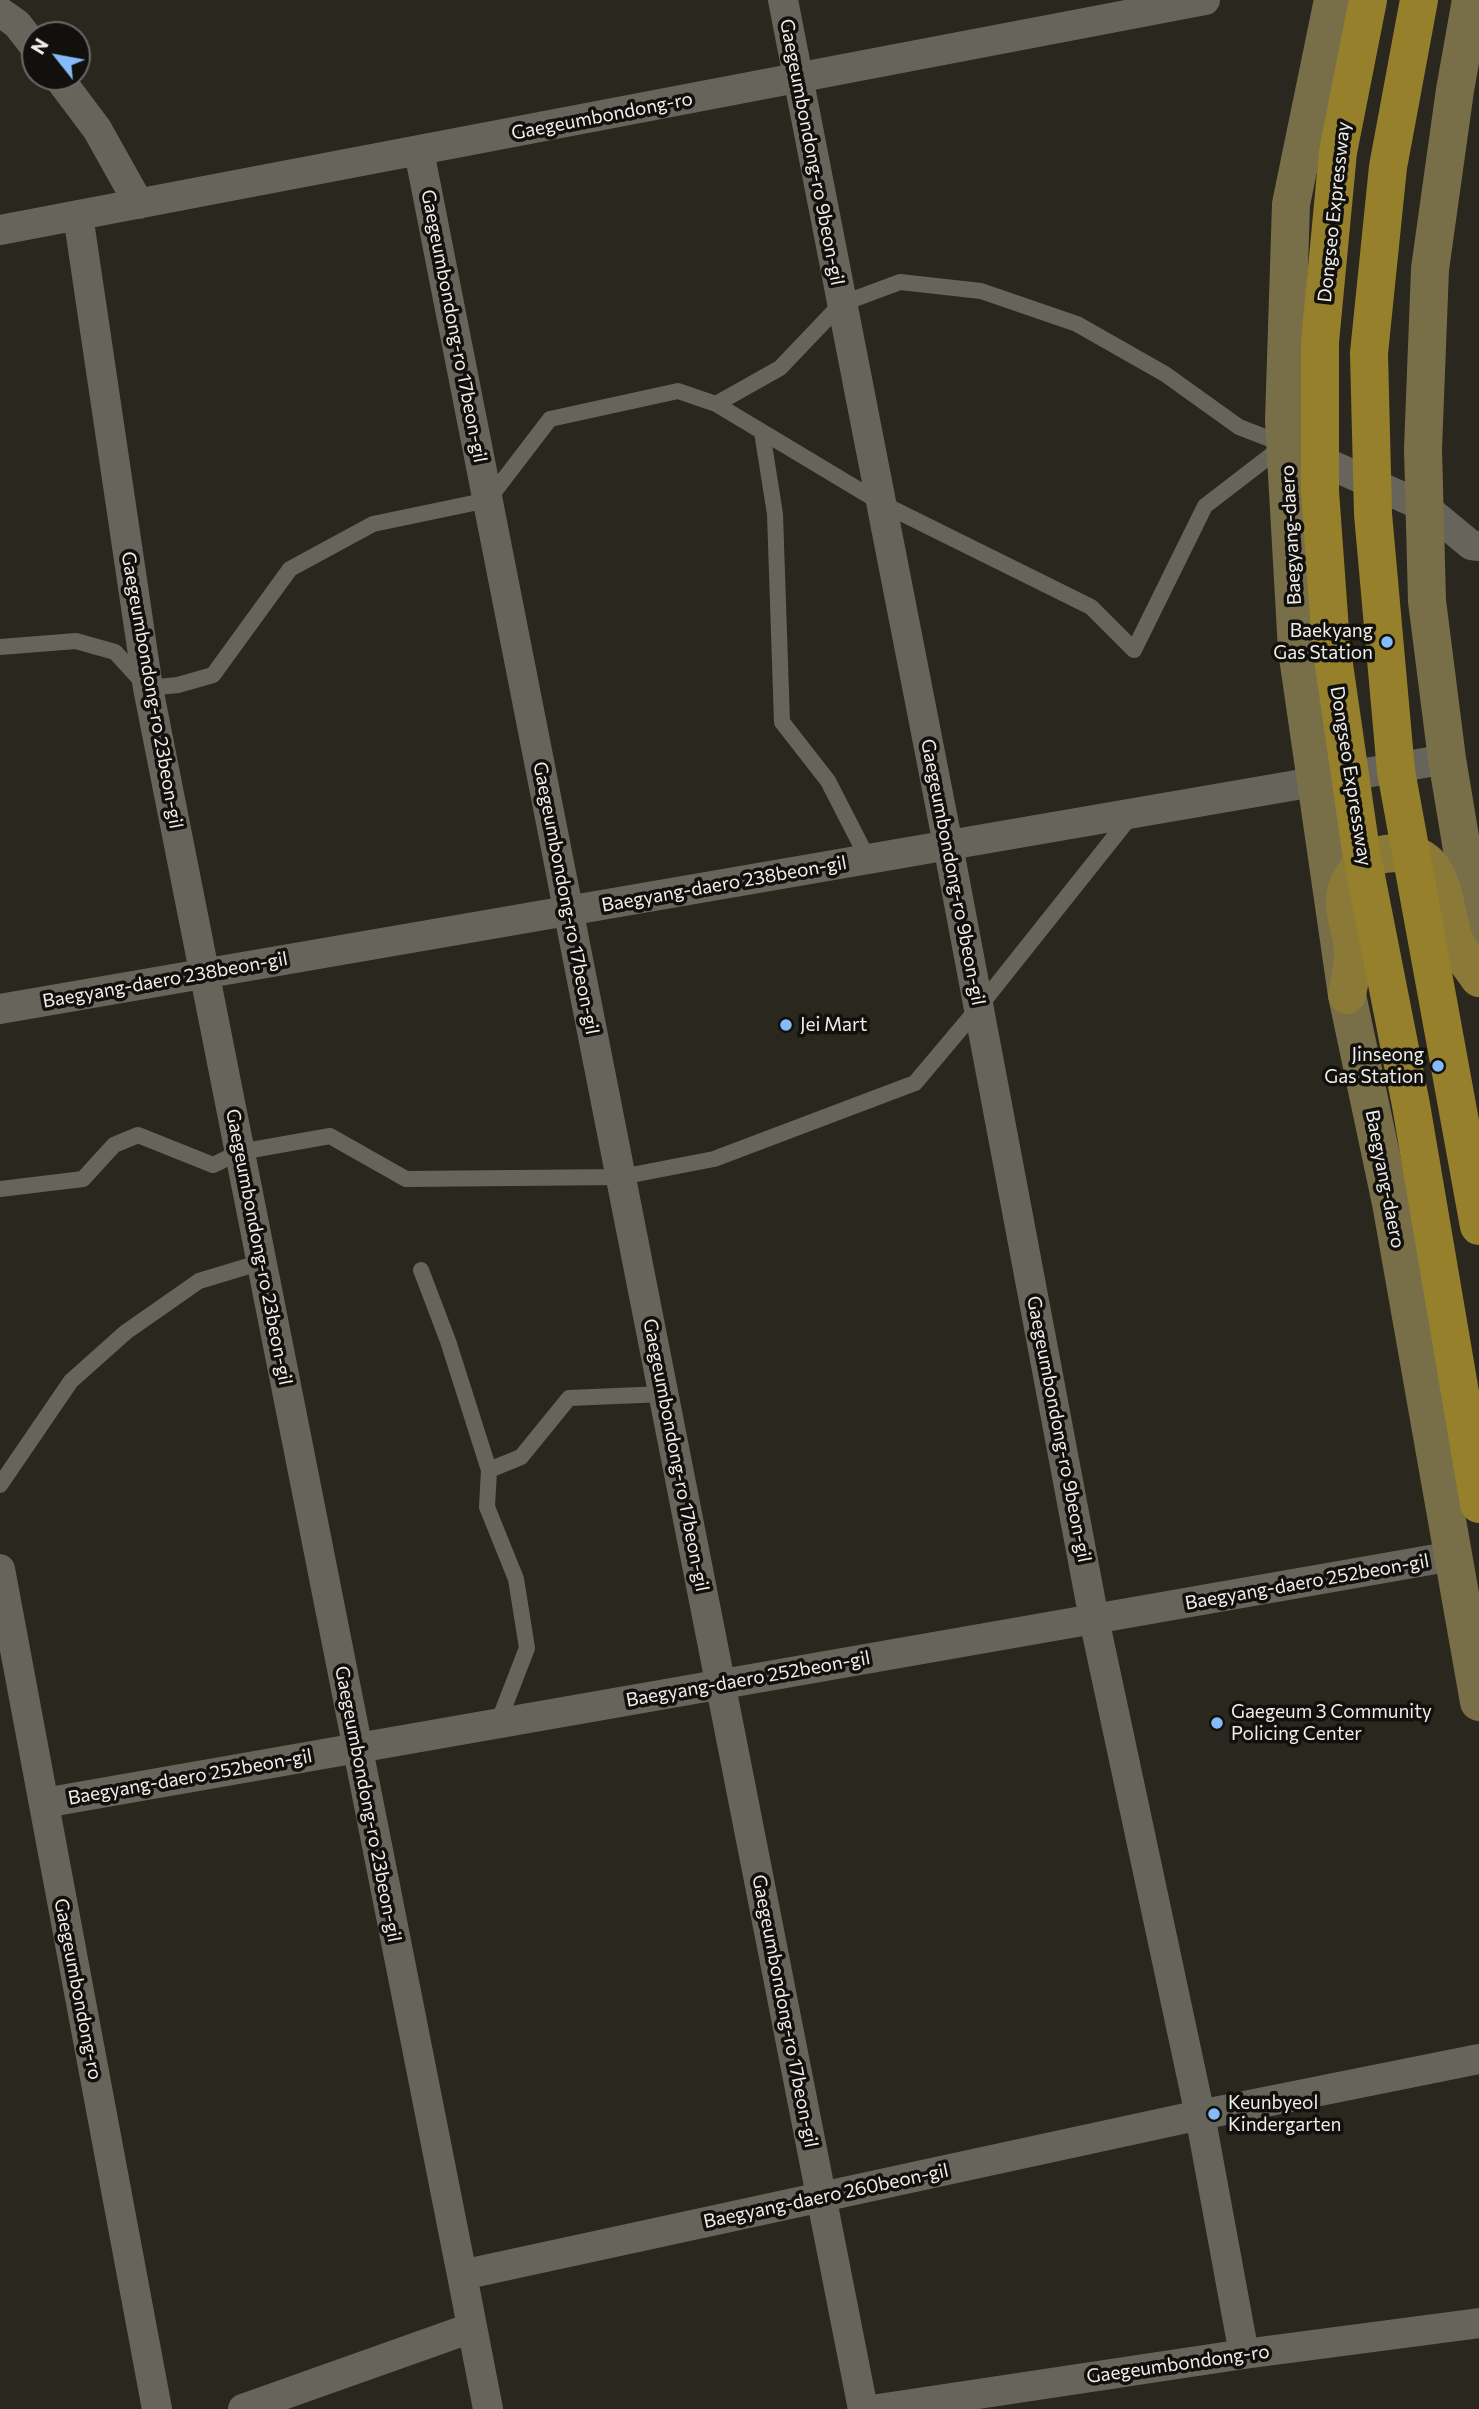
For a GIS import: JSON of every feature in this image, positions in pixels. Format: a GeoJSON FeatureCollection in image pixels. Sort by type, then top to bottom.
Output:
{"type":"FeatureCollection","features":[{"type":"Feature","properties":{"kind":"highway","name":"Dongseo Expressway"},"geometry":{"type":"LineString","coordinates":[[1368,0],[1338,152],[1320,342],[1320,491],[1331,644],[1361,851],[1411,1105],[1479,1504]]}},
{"type":"Feature","properties":{"kind":"highway"},"geometry":{"type":"LineString","coordinates":[[1419,0],[1388,167],[1369,353],[1373,514],[1396,771],[1479,1226]]}},
{"type":"Feature","properties":{"kind":"main road","name":"Baegyang-daero"},"geometry":{"type":"LineString","coordinates":[[1333,0],[1291,204],[1284,421],[1297,650],[1347,995],[1391,1203],[1479,1702]]}},
{"type":"Feature","properties":{"kind":"main road"},"geometry":{"type":"LineString","coordinates":[[1471,0],[1455,90],[1430,269],[1423,449],[1427,601],[1447,759],[1479,951]]}},
{"type":"Feature","properties":{"kind":"main road"},"geometry":{"type":"LineString","coordinates":[[1347,995],[1353,953],[1345,908],[1347,889],[1354,875],[1374,856],[1395,853],[1420,857],[1433,868],[1443,886],[1454,940],[1479,978]]}},
{"type":"Feature","properties":{"kind":"street","name":"Gaegeumbondong-ro 9beon-gil"},"geometry":{"type":"LineString","coordinates":[[783,0],[796,78],[948,845],[1094,1619],[1200,2115],[1244,2354]]}},
{"type":"Feature","properties":{"kind":"street","name":"Gaegeumbondong-ro"},"geometry":{"type":"LineString","coordinates":[[0,230],[796,78],[1154,4],[1205,0]]}},
{"type":"Feature","properties":{"kind":"street"},"geometry":{"type":"LineString","coordinates":[[0,12],[21,29]]}},
{"type":"Feature","properties":{"kind":"street"},"geometry":{"type":"LineString","coordinates":[[68,91],[97,129],[139,204]]}},
{"type":"Feature","properties":{"kind":"street","name":"Gaegeumbondong-ro 17beon-gil"},"geometry":{"type":"LineString","coordinates":[[419,151],[863,2409]]}},
{"type":"Feature","properties":{"kind":"street","name":"Gaegeumbondong-ro 23beon-gil"},"geometry":{"type":"LineString","coordinates":[[78,215],[148,688],[462,2275]]}},
{"type":"Feature","properties":{"kind":"street"},"geometry":{"type":"LineString","coordinates":[[1285,445],[1425,507],[1471,545],[1479,545]]}},
{"type":"Feature","properties":{"kind":"street","name":"Baegyang-daero 238beon-gil"},"geometry":{"type":"LineString","coordinates":[[0,1009],[1447,759]]}},
{"type":"Feature","properties":{"kind":"street","name":"Baegyang-daero 252beon-gil"},"geometry":{"type":"LineString","coordinates":[[44,1803],[1453,1556]]}},
{"type":"Feature","properties":{"kind":"street","name":"Gaegeumbondong-ro"},"geometry":{"type":"LineString","coordinates":[[0,1569],[157,2409]]}},
{"type":"Feature","properties":{"kind":"street","name":"Baegyang-daero 260beon-gil"},"geometry":{"type":"LineString","coordinates":[[462,2275],[1200,2115],[1479,2059]]}},
{"type":"Feature","properties":{"kind":"street"},"geometry":{"type":"LineString","coordinates":[[462,2275],[488,2409]]}},
{"type":"Feature","properties":{"kind":"street","name":"Gaegeumbondong-ro"},"geometry":{"type":"LineString","coordinates":[[878,2409],[1244,2354],[1479,2323]]}},
{"type":"Feature","properties":{"kind":"street"},"geometry":{"type":"LineString","coordinates":[[243,2409],[471,2328]]}},
{"type":"Feature","properties":{"kind":"lane","name":"Gaegeumbondong-ro 9beon-gil"},"geometry":{"type":"LineString","coordinates":[[716,404],[780,368],[841,304],[900,282],[981,291],[1077,324],[1165,374],[1239,427],[1285,445]]}},
{"type":"Feature","properties":{"kind":"lane","name":"Gaegeumbondong-ro 17beon-gil"},"geometry":{"type":"LineString","coordinates":[[488,500],[550,419],[678,391],[716,404],[881,503]]}},
{"type":"Feature","properties":{"kind":"lane"},"geometry":{"type":"LineString","coordinates":[[762,432],[775,514],[782,723],[828,781],[868,859]]}},
{"type":"Feature","properties":{"kind":"lane","name":"Baegyang-daero"},"geometry":{"type":"LineString","coordinates":[[881,503],[1091,607],[1133,650],[1205,506],[1285,445]]}},
{"type":"Feature","properties":{"kind":"lane"},"geometry":{"type":"LineString","coordinates":[[0,648],[76,641],[115,652],[148,688],[178,685],[213,675],[290,569],[373,524],[488,500]]}},
{"type":"Feature","properties":{"kind":"lane"},"geometry":{"type":"LineString","coordinates":[[0,1189],[83,1179],[114,1145],[138,1135],[213,1165],[240,1152],[330,1136],[406,1179],[621,1177],[714,1159],[915,1083],[1133,813]]}},
{"type":"Feature","properties":{"kind":"lane"},"geometry":{"type":"LineString","coordinates":[[0,1485],[71,1381],[126,1332],[199,1281],[262,1262]]}},
{"type":"Feature","properties":{"kind":"lane"},"geometry":{"type":"LineString","coordinates":[[421,1270],[448,1341],[489,1470],[487,1507],[516,1579],[527,1648],[498,1723]]}},
{"type":"Feature","properties":{"kind":"lane"},"geometry":{"type":"LineString","coordinates":[[489,1470],[521,1457],[569,1398],[664,1394]]}},
{"type":"Feature","properties":{"kind":"place","name":"Baekyang Gas Station"},"geometry":{"type":"Point","coordinates":[1387,642]}},
{"type":"Feature","properties":{"kind":"place","name":"Jei Mart"},"geometry":{"type":"Point","coordinates":[786,1025]}},
{"type":"Feature","properties":{"kind":"place","name":"Jinseong Gas Station"},"geometry":{"type":"Point","coordinates":[1438,1066]}},
{"type":"Feature","properties":{"kind":"place","name":"Gaegeum 3 Community Policing Center"},"geometry":{"type":"Point","coordinates":[1217,1723]}},
{"type":"Feature","properties":{"kind":"place","name":"Keunbyeol Kindergarten"},"geometry":{"type":"Point","coordinates":[1214,2114]}}]}
